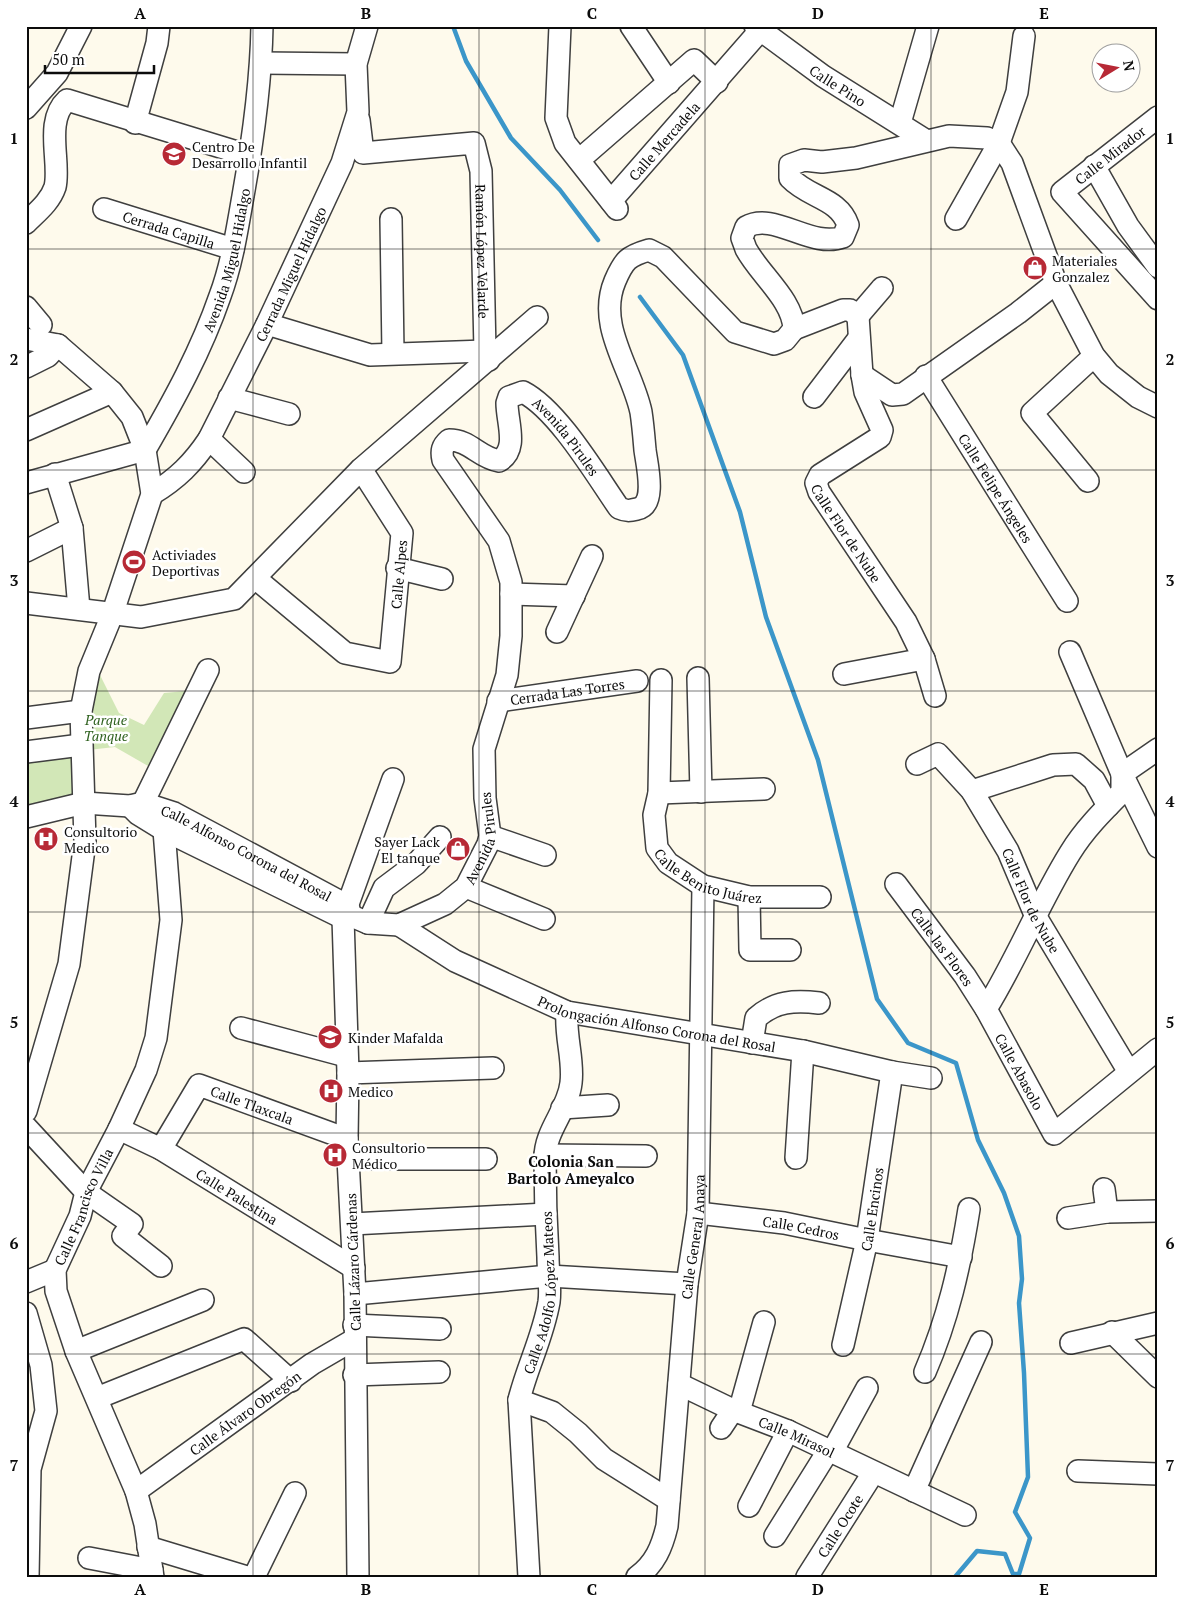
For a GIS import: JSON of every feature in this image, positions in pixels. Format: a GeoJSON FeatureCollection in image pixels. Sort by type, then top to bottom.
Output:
{"type":"FeatureCollection","features":[{"type":"Feature","properties":{"kind":"street"},"geometry":{"type":"LineString","coordinates":[[26,108],[57,73],[81,26]]}},
{"type":"Feature","properties":{"kind":"street"},"geometry":{"type":"LineString","coordinates":[[135,123],[157,43],[159,26]]}},
{"type":"Feature","properties":{"kind":"street","name":"Avenida Miguel Hidalgo"},"geometry":{"type":"LineString","coordinates":[[145,450],[195,360],[221,295],[234,249],[250,156],[261,63],[262,26]]}},
{"type":"Feature","properties":{"kind":"street","name":"Cerrada Miguel Hidalgo"},"geometry":{"type":"LineString","coordinates":[[152,494],[173,481],[194,461],[209,439],[267,324],[342,163],[358,112],[356,64],[366,26]]}},
{"type":"Feature","properties":{"kind":"street"},"geometry":{"type":"LineString","coordinates":[[560,26],[556,118],[565,143],[579,160],[694,60],[717,82]]}},
{"type":"Feature","properties":{"kind":"street"},"geometry":{"type":"LineString","coordinates":[[631,26],[669,83]]}},
{"type":"Feature","properties":{"kind":"street"},"geometry":{"type":"LineString","coordinates":[[900,123],[928,26]]}},
{"type":"Feature","properties":{"kind":"street","name":"Calle Mercadela"},"geometry":{"type":"LineString","coordinates":[[579,160],[614,205],[760,28]]}},
{"type":"Feature","properties":{"kind":"street","name":"Calle Pino"},"geometry":{"type":"LineString","coordinates":[[760,28],[823,76],[925,140]]}},
{"type":"Feature","properties":{"kind":"street"},"geometry":{"type":"LineString","coordinates":[[956,219],[999,143],[1016,92],[1024,36]]}},
{"type":"Feature","properties":{"kind":"street"},"geometry":{"type":"LineString","coordinates":[[261,63],[356,64]]}},
{"type":"Feature","properties":{"kind":"street"},"geometry":{"type":"LineString","coordinates":[[26,223],[46,204],[55,186],[54,128],[67,100],[135,123],[250,156]]}},
{"type":"Feature","properties":{"kind":"street","name":"Ramón López Velarde"},"geometry":{"type":"LineString","coordinates":[[358,112],[363,152],[474,143],[481,171],[487,356]]}},
{"type":"Feature","properties":{"kind":"street","name":"Calle Mirador"},"geometry":{"type":"LineString","coordinates":[[1158,118],[1062,192],[1158,299]]}},
{"type":"Feature","properties":{"kind":"street"},"geometry":{"type":"LineString","coordinates":[[794,329],[794,318],[789,306],[746,249],[742,238],[746,227],[761,222],[824,240],[844,237],[848,225],[844,214],[829,202],[800,189],[790,178],[790,165],[804,160],[822,162],[856,158],[925,140],[949,136],[987,138],[999,143],[1012,162],[1056,283],[1094,356],[1109,374],[1138,397],[1158,407]]}},
{"type":"Feature","properties":{"kind":"street"},"geometry":{"type":"LineString","coordinates":[[1094,166],[1128,226],[1158,267]]}},
{"type":"Feature","properties":{"kind":"street","name":"Cerrada Capilla"},"geometry":{"type":"LineString","coordinates":[[104,209],[234,249]]}},
{"type":"Feature","properties":{"kind":"street"},"geometry":{"type":"LineString","coordinates":[[391,220],[393,354]]}},
{"type":"Feature","properties":{"kind":"street"},"geometry":{"type":"LineString","coordinates":[[636,234],[650,250],[663,257],[735,332],[774,344],[786,340],[794,329],[843,310],[850,310],[858,316]]}},
{"type":"Feature","properties":{"kind":"street","name":"Avenida Pirules"},"geometry":{"type":"LineString","coordinates":[[399,925],[445,904],[466,887],[492,837],[485,798],[484,749],[507,676],[511,636],[511,594],[505,558],[499,541],[443,460],[441,452],[443,444],[449,440],[458,440],[486,458],[499,461],[507,456],[511,446],[507,403],[509,396],[523,392],[532,397],[563,429],[619,508],[626,512],[640,508],[647,501],[650,487],[640,411],[611,326],[610,298],[622,264],[633,254],[650,250]]}},
{"type":"Feature","properties":{"kind":"street"},"geometry":{"type":"LineString","coordinates":[[882,288],[858,316],[862,375],[892,396],[903,394],[1018,313],[1056,283]]}},
{"type":"Feature","properties":{"kind":"street"},"geometry":{"type":"LineString","coordinates":[[26,307],[34,332],[58,345],[112,392],[132,417],[145,450],[152,494],[112,615],[89,671],[81,711],[85,841],[70,964],[26,1111]]}},
{"type":"Feature","properties":{"kind":"street"},"geometry":{"type":"LineString","coordinates":[[26,603],[141,618],[234,599],[361,469],[487,356],[537,317]]}},
{"type":"Feature","properties":{"kind":"street"},"geometry":{"type":"LineString","coordinates":[[267,324],[370,355],[487,356]]}},
{"type":"Feature","properties":{"kind":"street"},"geometry":{"type":"LineString","coordinates":[[814,397],[859,338]]}},
{"type":"Feature","properties":{"kind":"street"},"geometry":{"type":"LineString","coordinates":[[26,367],[48,356],[58,345]]}},
{"type":"Feature","properties":{"kind":"street"},"geometry":{"type":"LineString","coordinates":[[1088,481],[1032,413],[1094,356]]}},
{"type":"Feature","properties":{"kind":"street","name":"Calle Flor de Nube"},"geometry":{"type":"LineString","coordinates":[[862,375],[865,392],[882,430],[880,437],[820,474],[816,483],[819,492],[906,622],[924,659],[935,696]]}},
{"type":"Feature","properties":{"kind":"street","name":"Calle Felipe Ángeles"},"geometry":{"type":"LineString","coordinates":[[926,376],[1067,601]]}},
{"type":"Feature","properties":{"kind":"street"},"geometry":{"type":"LineString","coordinates":[[26,430],[112,392]]}},
{"type":"Feature","properties":{"kind":"street"},"geometry":{"type":"LineString","coordinates":[[229,398],[288,414]]}},
{"type":"Feature","properties":{"kind":"street"},"geometry":{"type":"LineString","coordinates":[[209,439],[244,472]]}},
{"type":"Feature","properties":{"kind":"street"},"geometry":{"type":"LineString","coordinates":[[26,483],[145,450]]}},
{"type":"Feature","properties":{"kind":"street","name":"Calle Alpes"},"geometry":{"type":"LineString","coordinates":[[255,578],[345,653],[390,662],[397,568],[402,533],[361,469]]}},
{"type":"Feature","properties":{"kind":"street"},"geometry":{"type":"LineString","coordinates":[[55,474],[72,528],[79,609]]}},
{"type":"Feature","properties":{"kind":"street"},"geometry":{"type":"LineString","coordinates":[[26,550],[72,528]]}},
{"type":"Feature","properties":{"kind":"street"},"geometry":{"type":"LineString","coordinates":[[557,632],[592,556]]}},
{"type":"Feature","properties":{"kind":"street"},"geometry":{"type":"LineString","coordinates":[[397,568],[442,579]]}},
{"type":"Feature","properties":{"kind":"street"},"geometry":{"type":"LineString","coordinates":[[511,594],[574,596]]}},
{"type":"Feature","properties":{"kind":"street"},"geometry":{"type":"LineString","coordinates":[[1070,652],[1122,774],[1158,847]]}},
{"type":"Feature","properties":{"kind":"street"},"geometry":{"type":"LineString","coordinates":[[844,674],[924,659]]}},
{"type":"Feature","properties":{"kind":"street"},"geometry":{"type":"LineString","coordinates":[[137,804],[208,670]]}},
{"type":"Feature","properties":{"kind":"street"},"geometry":{"type":"LineString","coordinates":[[698,678],[701,792]]}},
{"type":"Feature","properties":{"kind":"street","name":"Calle Benito Juárez"},"geometry":{"type":"LineString","coordinates":[[661,680],[658,793],[654,815],[657,848],[668,863],[703,886],[749,897],[820,897]]}},
{"type":"Feature","properties":{"kind":"street","name":"Cerrada Las Torres"},"geometry":{"type":"LineString","coordinates":[[498,701],[637,681]]}},
{"type":"Feature","properties":{"kind":"street"},"geometry":{"type":"LineString","coordinates":[[26,718],[81,711]]}},
{"type":"Feature","properties":{"kind":"street"},"geometry":{"type":"LineString","coordinates":[[26,752],[81,745]]}},
{"type":"Feature","properties":{"kind":"street"},"geometry":{"type":"LineString","coordinates":[[1122,774],[1158,749]]}},
{"type":"Feature","properties":{"kind":"street","name":"Calle Flor de Nube"},"geometry":{"type":"LineString","coordinates":[[918,764],[938,754],[972,792],[1008,851],[1036,917],[1129,1072]]}},
{"type":"Feature","properties":{"kind":"street"},"geometry":{"type":"LineString","coordinates":[[972,792],[1052,765],[1076,764],[1094,780],[1108,806]]}},
{"type":"Feature","properties":{"kind":"street"},"geometry":{"type":"LineString","coordinates":[[986,1009],[1008,974],[1070,852],[1088,827],[1122,792],[1122,774]]}},
{"type":"Feature","properties":{"kind":"street"},"geometry":{"type":"LineString","coordinates":[[353,916],[393,779]]}},
{"type":"Feature","properties":{"kind":"street"},"geometry":{"type":"LineString","coordinates":[[658,793],[764,789]]}},
{"type":"Feature","properties":{"kind":"street","name":"Calle Alfonso Corona del Rosal"},"geometry":{"type":"LineString","coordinates":[[26,818],[84,802],[137,804],[174,814],[353,916]]}},
{"type":"Feature","properties":{"kind":"street","name":"Calle Alfonso Corona del Rosal"},"geometry":{"type":"LineString","coordinates":[[137,804],[138,814],[164,830],[353,916],[399,925]]}},
{"type":"Feature","properties":{"kind":"street","name":"Calle Francisco Villa"},"geometry":{"type":"LineString","coordinates":[[152,1573],[136,1491],[76,1351],[56,1291],[55,1270],[80,1216],[86,1192],[119,1129],[146,1070],[156,1038],[162,1004],[171,920],[164,830]]}},
{"type":"Feature","properties":{"kind":"street"},"geometry":{"type":"LineString","coordinates":[[353,916],[384,888],[416,864],[440,837]]}},
{"type":"Feature","properties":{"kind":"street"},"geometry":{"type":"LineString","coordinates":[[492,837],[545,856]]}},
{"type":"Feature","properties":{"kind":"street","name":"Calle las Flores"},"geometry":{"type":"LineString","coordinates":[[896,884],[965,976],[986,1009]]}},
{"type":"Feature","properties":{"kind":"street","name":"Calle General Anaya"},"geometry":{"type":"LineString","coordinates":[[637,1577],[647,1570],[662,1548],[669,1500],[688,1284],[698,1213],[703,886]]}},
{"type":"Feature","properties":{"kind":"street"},"geometry":{"type":"LineString","coordinates":[[466,887],[544,919]]}},
{"type":"Feature","properties":{"kind":"street"},"geometry":{"type":"LineString","coordinates":[[749,897],[750,950],[790,950]]}},
{"type":"Feature","properties":{"kind":"street","name":"Calle Lázaro Cárdenas"},"geometry":{"type":"LineString","coordinates":[[353,916],[347,1065],[348,1149],[355,1294],[354,1375],[358,1577]]}},
{"type":"Feature","properties":{"kind":"street","name":"Prolongación Alfonso Corona del Rosal"},"geometry":{"type":"LineString","coordinates":[[399,925],[455,961],[567,1012],[803,1051],[892,1072],[931,1078]]}},
{"type":"Feature","properties":{"kind":"street"},"geometry":{"type":"LineString","coordinates":[[752,1043],[756,1018],[765,1009],[778,1003],[801,1001],[819,1003]]}},
{"type":"Feature","properties":{"kind":"street","name":"Calle Abasolo"},"geometry":{"type":"LineString","coordinates":[[986,1009],[1054,1134],[1129,1072]]}},
{"type":"Feature","properties":{"kind":"street","name":"Calle Adolfo López Mateos"},"geometry":{"type":"LineString","coordinates":[[529,1577],[520,1400],[524,1380],[540,1342],[550,1300],[545,1155],[551,1130],[571,1084],[571,1062],[565,1032],[567,1012]]}},
{"type":"Feature","properties":{"kind":"street"},"geometry":{"type":"LineString","coordinates":[[241,1028],[347,1065],[493,1068]]}},
{"type":"Feature","properties":{"kind":"street"},"geometry":{"type":"LineString","coordinates":[[1129,1072],[1158,1049]]}},
{"type":"Feature","properties":{"kind":"street"},"geometry":{"type":"LineString","coordinates":[[796,1158],[803,1051]]}},
{"type":"Feature","properties":{"kind":"street","name":"Calle Encinos"},"geometry":{"type":"LineString","coordinates":[[843,1345],[867,1240],[892,1072]]}},
{"type":"Feature","properties":{"kind":"street","name":"Calle Tlaxcala"},"geometry":{"type":"LineString","coordinates":[[161,1149],[199,1086],[348,1149]]}},
{"type":"Feature","properties":{"kind":"street"},"geometry":{"type":"LineString","coordinates":[[562,1108],[608,1105]]}},
{"type":"Feature","properties":{"kind":"street"},"geometry":{"type":"LineString","coordinates":[[26,1127],[86,1192],[132,1224],[123,1236],[162,1266]]}},
{"type":"Feature","properties":{"kind":"street","name":"Calle Palestina"},"geometry":{"type":"LineString","coordinates":[[119,1129],[161,1149],[354,1268]]}},
{"type":"Feature","properties":{"kind":"street"},"geometry":{"type":"LineString","coordinates":[[348,1149],[486,1159]]}},
{"type":"Feature","properties":{"kind":"street"},"geometry":{"type":"LineString","coordinates":[[545,1155],[646,1156]]}},
{"type":"Feature","properties":{"kind":"street"},"geometry":{"type":"LineString","coordinates":[[1104,1189],[1107,1212]]}},
{"type":"Feature","properties":{"kind":"street"},"geometry":{"type":"LineString","coordinates":[[925,1372],[948,1314],[969,1209]]}},
{"type":"Feature","properties":{"kind":"street"},"geometry":{"type":"LineString","coordinates":[[1068,1218],[1107,1212],[1158,1211]]}},
{"type":"Feature","properties":{"kind":"street","name":"Calle Cedros"},"geometry":{"type":"LineString","coordinates":[[698,1213],[784,1223],[961,1256]]}},
{"type":"Feature","properties":{"kind":"street"},"geometry":{"type":"LineString","coordinates":[[352,1224],[546,1214]]}},
{"type":"Feature","properties":{"kind":"street"},"geometry":{"type":"LineString","coordinates":[[26,1282],[55,1270]]}},
{"type":"Feature","properties":{"kind":"street"},"geometry":{"type":"LineString","coordinates":[[355,1294],[549,1276],[688,1284]]}},
{"type":"Feature","properties":{"kind":"street"},"geometry":{"type":"LineString","coordinates":[[76,1351],[203,1300]]}},
{"type":"Feature","properties":{"kind":"street"},"geometry":{"type":"LineString","coordinates":[[26,1313],[34,1368],[46,1411],[28,1473],[28,1577]]}},
{"type":"Feature","properties":{"kind":"street"},"geometry":{"type":"LineString","coordinates":[[721,1428],[736,1411],[764,1322]]}},
{"type":"Feature","properties":{"kind":"street"},"geometry":{"type":"LineString","coordinates":[[1071,1343],[1112,1332],[1158,1323]]}},
{"type":"Feature","properties":{"kind":"street"},"geometry":{"type":"LineString","coordinates":[[355,1332],[440,1329]]}},
{"type":"Feature","properties":{"kind":"street","name":"Calle Álvaro Obregón"},"geometry":{"type":"LineString","coordinates":[[136,1491],[291,1381],[355,1332]]}},
{"type":"Feature","properties":{"kind":"street"},"geometry":{"type":"LineString","coordinates":[[1112,1332],[1158,1377]]}},
{"type":"Feature","properties":{"kind":"street"},"geometry":{"type":"LineString","coordinates":[[97,1398],[244,1339],[291,1381]]}},
{"type":"Feature","properties":{"kind":"street"},"geometry":{"type":"LineString","coordinates":[[914,1491],[980,1342]]}},
{"type":"Feature","properties":{"kind":"street"},"geometry":{"type":"LineString","coordinates":[[354,1375],[439,1372]]}},
{"type":"Feature","properties":{"kind":"street","name":"Calle Mirasol"},"geometry":{"type":"LineString","coordinates":[[679,1384],[736,1411],[788,1431],[965,1516]]}},
{"type":"Feature","properties":{"kind":"street"},"geometry":{"type":"LineString","coordinates":[[775,1536],[830,1451],[867,1388]]}},
{"type":"Feature","properties":{"kind":"street"},"geometry":{"type":"LineString","coordinates":[[520,1400],[552,1412],[578,1433],[604,1459],[669,1500]]}},
{"type":"Feature","properties":{"kind":"street"},"geometry":{"type":"LineString","coordinates":[[749,1506],[788,1431]]}},
{"type":"Feature","properties":{"kind":"street"},"geometry":{"type":"LineString","coordinates":[[1078,1472],[1158,1474]]}},
{"type":"Feature","properties":{"kind":"street","name":"Calle Ocote"},"geometry":{"type":"LineString","coordinates":[[807,1577],[873,1473]]}},
{"type":"Feature","properties":{"kind":"street"},"geometry":{"type":"LineString","coordinates":[[254,1577],[294,1492]]}},
{"type":"Feature","properties":{"kind":"street"},"geometry":{"type":"LineString","coordinates":[[148,1547],[247,1577]]}},
{"type":"Feature","properties":{"kind":"street"},"geometry":{"type":"LineString","coordinates":[[90,1558],[152,1573]]}},
{"type":"Feature","properties":{"kind":"green space","name":"Parque Tanque"},"geometry":{"type":"Polygon","coordinates":[[[97,669],[119,713],[144,725],[164,693],[197,690],[155,770],[115,747],[88,750],[87,714],[97,669]]]}},
{"type":"Feature","properties":{"kind":"green space"},"geometry":{"type":"Polygon","coordinates":[[[77,751],[79,800],[26,813],[26,757],[77,751]]]}},
{"type":"Feature","properties":{"kind":"waterway"},"geometry":{"type":"LineString","coordinates":[[453,26],[466,61],[511,138],[560,190],[598,240]]}},
{"type":"Feature","properties":{"kind":"waterway"},"geometry":{"type":"LineString","coordinates":[[640,297],[683,355],[740,512],[766,617],[818,760],[877,999],[908,1043],[956,1063],[978,1140],[1004,1193],[1019,1236],[1022,1279],[1019,1303],[1028,1477],[1015,1512],[1030,1538],[1019,1574],[1013,1574],[1005,1554],[977,1551],[955,1577]]}},
{"type":"Feature","properties":{"kind":"place","name":"Centro De Desarrollo Infantil"},"geometry":{"type":"Point","coordinates":[174,154]}},
{"type":"Feature","properties":{"kind":"place","name":"Materiales Gonzalez"},"geometry":{"type":"Point","coordinates":[1035,268]}},
{"type":"Feature","properties":{"kind":"place","name":"Activiades Deportivas"},"geometry":{"type":"Point","coordinates":[134,562]}},
{"type":"Feature","properties":{"kind":"place","name":"Consultorio Medico"},"geometry":{"type":"Point","coordinates":[46,839]}},
{"type":"Feature","properties":{"kind":"place","name":"Sayer Lack El tanque"},"geometry":{"type":"Point","coordinates":[458,849]}},
{"type":"Feature","properties":{"kind":"place","name":"Kinder Mafalda"},"geometry":{"type":"Point","coordinates":[330,1037]}},
{"type":"Feature","properties":{"kind":"place","name":"Medico"},"geometry":{"type":"Point","coordinates":[331,1091]}},
{"type":"Feature","properties":{"kind":"place","name":"Consultorio Médico"},"geometry":{"type":"Point","coordinates":[335,1155]}},
{"type":"Feature","properties":{"kind":"district","name":"Colonia San Bartolo Ameyalco"},"geometry":{"type":"Point","coordinates":[571,1170]}}]}
